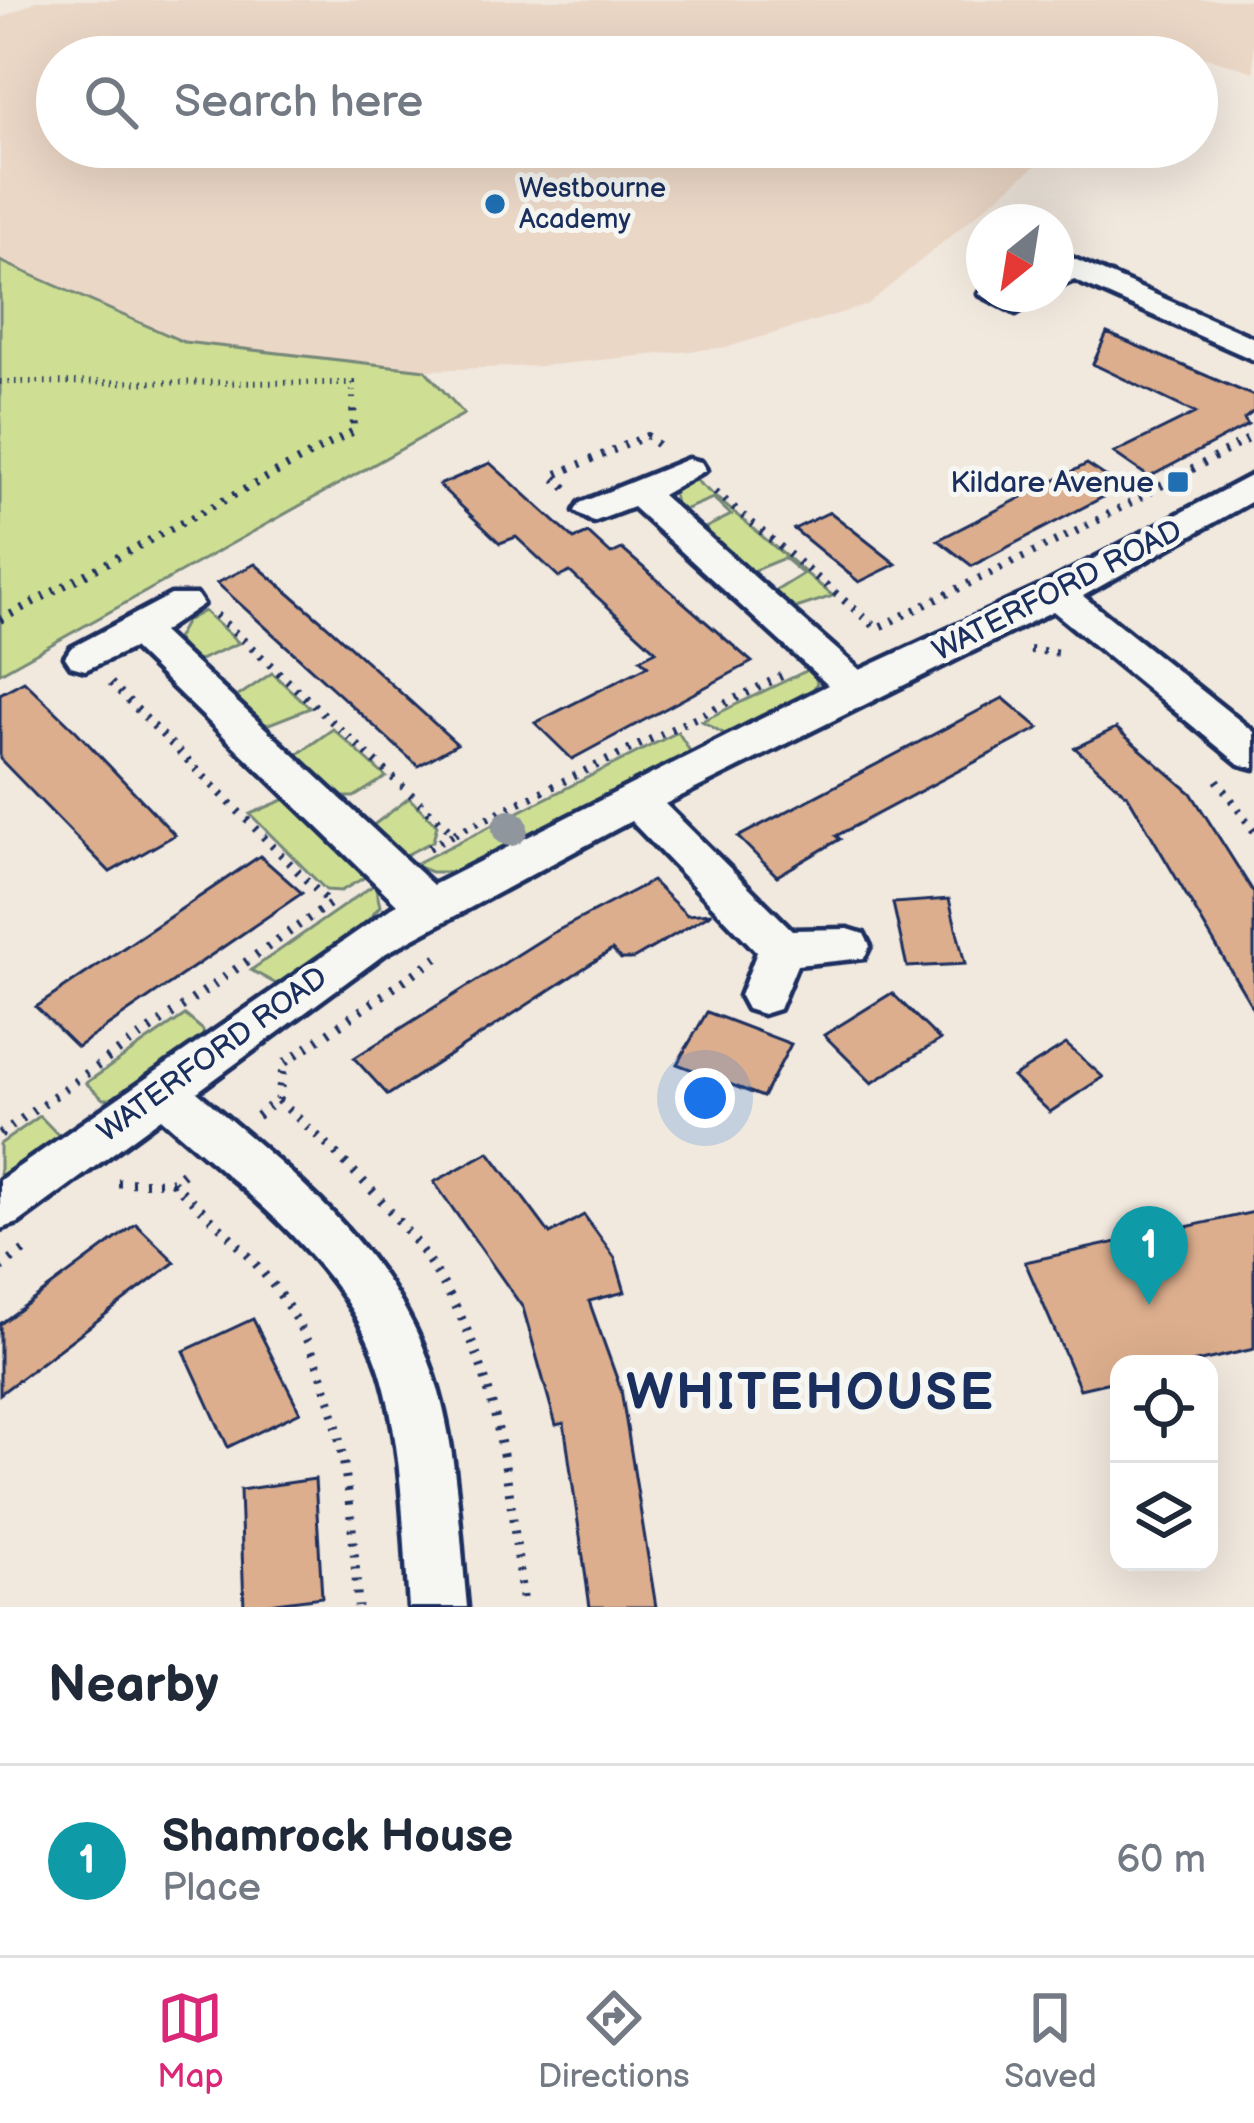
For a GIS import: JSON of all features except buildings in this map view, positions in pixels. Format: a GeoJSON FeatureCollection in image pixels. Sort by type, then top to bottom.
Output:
{"type":"FeatureCollection","features":[{"type":"Feature","properties":{"kind":"street"},"geometry":{"type":"LineString","coordinates":[[1074,268],[1254,350]]}},
{"type":"Feature","properties":{"kind":"street"},"geometry":{"type":"LineString","coordinates":[[593,512],[688,470]]}},
{"type":"Feature","properties":{"kind":"street","name":"WATERFORD ROAD"},"geometry":{"type":"LineString","coordinates":[[0,1208],[161,1089],[428,907],[856,688],[1057,594],[1254,485]]}},
{"type":"Feature","properties":{"kind":"street"},"geometry":{"type":"LineString","coordinates":[[637,492],[856,688]]}},
{"type":"Feature","properties":{"kind":"street"},"geometry":{"type":"LineString","coordinates":[[1057,594],[1254,754]]}},
{"type":"Feature","properties":{"kind":"street"},"geometry":{"type":"LineString","coordinates":[[85,657],[136,630],[198,608]]}},
{"type":"Feature","properties":{"kind":"street"},"geometry":{"type":"LineString","coordinates":[[136,630],[428,907]]}},
{"type":"Feature","properties":{"kind":"street"},"geometry":{"type":"LineString","coordinates":[[635,800],[781,948],[848,946]]}},
{"type":"Feature","properties":{"kind":"street"},"geometry":{"type":"LineString","coordinates":[[764,996],[781,948]]}},
{"type":"Feature","properties":{"kind":"street"},"geometry":{"type":"LineString","coordinates":[[161,1089],[323,1234],[383,1316],[405,1366],[419,1424],[438,1607]]}},
{"type":"Feature","properties":{"kind":"path"},"geometry":{"type":"LineString","coordinates":[[0,382],[352,383],[354,431],[0,620]]}},
{"type":"Feature","properties":{"kind":"path"},"geometry":{"type":"LineString","coordinates":[[593,512],[552,476],[647,436],[877,628],[1100,520],[1254,436]]}},
{"type":"Feature","properties":{"kind":"path"},"geometry":{"type":"LineString","coordinates":[[198,608],[454,834],[802,666]]}},
{"type":"Feature","properties":{"kind":"path"},"geometry":{"type":"LineString","coordinates":[[1025,649],[1067,653]]}},
{"type":"Feature","properties":{"kind":"path"},"geometry":{"type":"LineString","coordinates":[[0,1134],[330,904],[85,657]]}},
{"type":"Feature","properties":{"kind":"path"},"geometry":{"type":"LineString","coordinates":[[1212,775],[1254,831]]}},
{"type":"Feature","properties":{"kind":"path"},"geometry":{"type":"LineString","coordinates":[[102,1194],[119,1182],[172,1182],[278,1100],[284,1063],[440,956]]}},
{"type":"Feature","properties":{"kind":"path"},"geometry":{"type":"LineString","coordinates":[[172,1182],[253,1259],[292,1310],[316,1353],[336,1407],[343,1448],[358,1607]]}},
{"type":"Feature","properties":{"kind":"path"},"geometry":{"type":"LineString","coordinates":[[0,1268],[34,1244]]}},
{"type":"Feature","properties":{"kind":"shaded area","name":"Westbourne Academy"},"geometry":{"type":"Polygon","coordinates":[[[38,0],[1254,0],[1254,72],[1218,61],[1218,36],[36,36],[36,168],[1033,168],[989,204],[966,204],[966,223],[867,305],[728,347],[541,366],[425,370],[184,342],[0,261],[0,19],[38,0]]]}},
{"type":"Feature","properties":{"kind":"green space"},"geometry":{"type":"Polygon","coordinates":[[[0,261],[184,342],[425,370],[464,414],[0,673],[0,261]]]}},
{"type":"Feature","properties":{"kind":"green space"},"geometry":{"type":"Polygon","coordinates":[[[693,478],[833,596],[793,609],[774,592],[803,574],[784,558],[750,572],[701,530],[731,515],[713,498],[679,512],[674,508],[674,492],[693,478]]]}},
{"type":"Feature","properties":{"kind":"green space"},"geometry":{"type":"Polygon","coordinates":[[[204,611],[239,643],[195,662],[176,639],[186,621],[204,611]]]}},
{"type":"Feature","properties":{"kind":"green space"},"geometry":{"type":"Polygon","coordinates":[[[812,668],[817,683],[810,695],[730,737],[702,721],[812,668]]]}},
{"type":"Feature","properties":{"kind":"green space"},"geometry":{"type":"Polygon","coordinates":[[[272,673],[310,708],[264,726],[234,699],[272,673]]]}},
{"type":"Feature","properties":{"kind":"green space"},"geometry":{"type":"Polygon","coordinates":[[[333,729],[386,777],[354,797],[339,797],[295,756],[333,729]]]}},
{"type":"Feature","properties":{"kind":"green space"},"geometry":{"type":"Polygon","coordinates":[[[678,732],[693,756],[460,872],[431,872],[413,865],[678,732]]]}},
{"type":"Feature","properties":{"kind":"green space"},"geometry":{"type":"Polygon","coordinates":[[[288,798],[367,876],[341,891],[326,890],[250,814],[288,798]]]}},
{"type":"Feature","properties":{"kind":"green space"},"geometry":{"type":"Polygon","coordinates":[[[409,798],[437,825],[433,841],[402,857],[371,827],[409,798]]]}},
{"type":"Feature","properties":{"kind":"green space"},"geometry":{"type":"Polygon","coordinates":[[[375,884],[380,906],[359,931],[280,986],[251,970],[375,884]]]}},
{"type":"Feature","properties":{"kind":"green space"},"geometry":{"type":"Polygon","coordinates":[[[185,1015],[203,1030],[204,1040],[120,1099],[103,1099],[86,1083],[185,1015]]]}},
{"type":"Feature","properties":{"kind":"green space"},"geometry":{"type":"Polygon","coordinates":[[[40,1116],[63,1140],[0,1185],[0,1144],[40,1116]]]}},
{"type":"Feature","properties":{"kind":"place","name":"Westbourne Academy"},"geometry":{"type":"Point","coordinates":[495,204]}},
{"type":"Feature","properties":{"kind":"place","name":"Kildare Avenue"},"geometry":{"type":"Point","coordinates":[1178,482]}},
{"type":"Feature","properties":{"kind":"place","name":"Shamrock House"},"geometry":{"type":"Point","coordinates":[1149,1305]}},
{"type":"Feature","properties":{"kind":"district","name":"WHITEHOUSE"},"geometry":{"type":"Point","coordinates":[811,1391]}}]}
